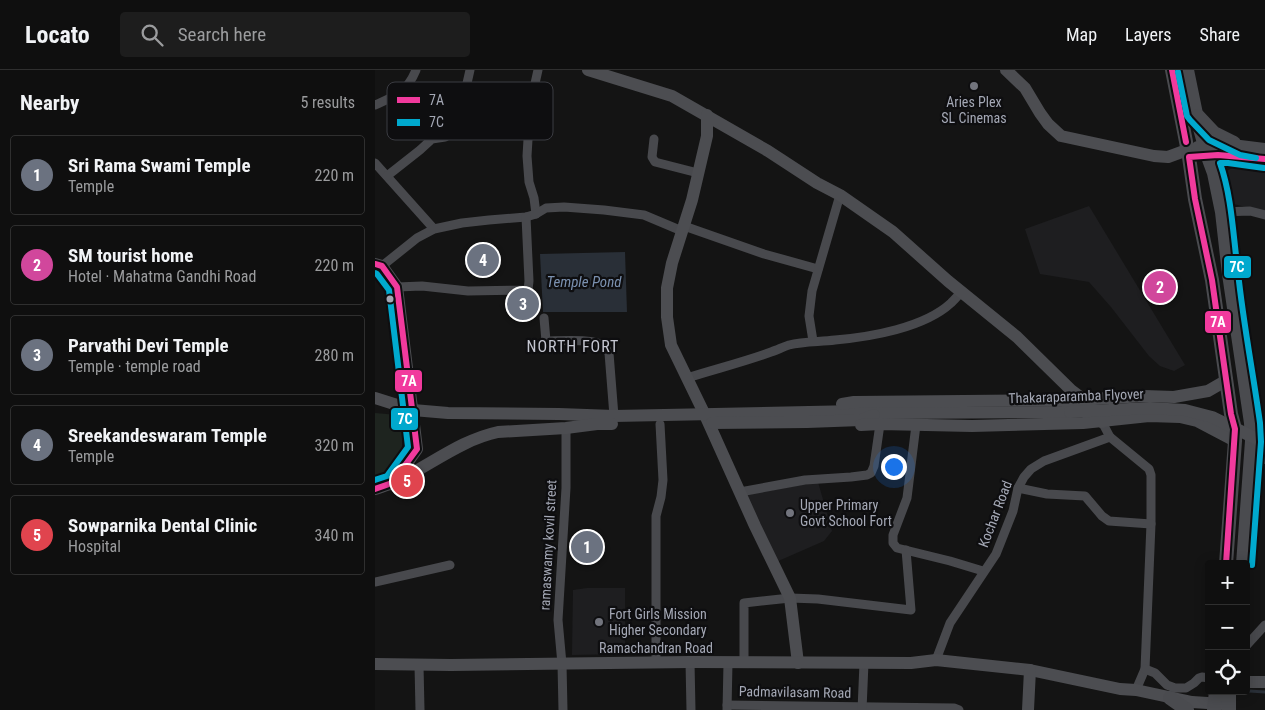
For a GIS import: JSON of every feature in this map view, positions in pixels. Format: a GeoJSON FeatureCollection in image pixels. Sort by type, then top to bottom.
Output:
{"type":"FeatureCollection","features":[{"type":"Feature","properties":{"kind":"main road"},"geometry":{"type":"LineString","coordinates":[[1172,70],[1195,199],[1212,280],[1231,414],[1235,429],[1226,560]]}},
{"type":"Feature","properties":{"kind":"main road"},"geometry":{"type":"LineString","coordinates":[[1187,70],[1196,114],[1214,173],[1221,210],[1251,422],[1251,450],[1243,560]]}},
{"type":"Feature","properties":{"kind":"main road"},"geometry":{"type":"LineString","coordinates":[[1196,114],[1214,133],[1243,147]]}},
{"type":"Feature","properties":{"kind":"main road"},"geometry":{"type":"LineString","coordinates":[[1188,153],[1224,145],[1265,150]]}},
{"type":"Feature","properties":{"kind":"main road"},"geometry":{"type":"LineString","coordinates":[[1206,150],[1265,159]]}},
{"type":"Feature","properties":{"kind":"main road"},"geometry":{"type":"LineString","coordinates":[[1170,698],[1187,710]]}},
{"type":"Feature","properties":{"kind":"street"},"geometry":{"type":"LineString","coordinates":[[410,82],[416,70]]}},
{"type":"Feature","properties":{"kind":"street"},"geometry":{"type":"LineString","coordinates":[[588,70],[672,96],[840,195],[893,232],[961,292],[1017,337],[1079,396],[1078,400],[1102,422],[1111,437],[1149,469],[1152,482],[1145,669],[1136,690]]}},
{"type":"Feature","properties":{"kind":"street"},"geometry":{"type":"LineString","coordinates":[[1006,70],[1025,88],[1048,124],[1061,136],[1154,156],[1168,157],[1188,153]]}},
{"type":"Feature","properties":{"kind":"street"},"geometry":{"type":"LineString","coordinates":[[375,105],[387,100]]}},
{"type":"Feature","properties":{"kind":"street"},"geometry":{"type":"LineString","coordinates":[[707,116],[707,136],[692,200],[671,263],[667,288],[667,317],[671,345],[790,598],[798,663]]}},
{"type":"Feature","properties":{"kind":"street"},"geometry":{"type":"LineString","coordinates":[[654,139],[652,157],[655,162],[698,173]]}},
{"type":"Feature","properties":{"kind":"street"},"geometry":{"type":"LineString","coordinates":[[387,176],[431,140]]}},
{"type":"Feature","properties":{"kind":"street"},"geometry":{"type":"LineString","coordinates":[[528,140],[529,182],[536,214]]}},
{"type":"Feature","properties":{"kind":"street"},"geometry":{"type":"LineString","coordinates":[[375,163],[433,229]]}},
{"type":"Feature","properties":{"kind":"street"},"geometry":{"type":"LineString","coordinates":[[813,341],[809,316],[812,291],[840,195]]}},
{"type":"Feature","properties":{"kind":"street"},"geometry":{"type":"LineString","coordinates":[[392,483],[417,449],[397,288],[378,265],[433,229],[462,223],[527,217],[546,208],[564,207],[604,210],[644,215],[683,229],[818,269]]}},
{"type":"Feature","properties":{"kind":"street"},"geometry":{"type":"LineString","coordinates":[[1221,210],[1250,211],[1265,215]]}},
{"type":"Feature","properties":{"kind":"street"},"geometry":{"type":"LineString","coordinates":[[397,288],[422,286],[468,291],[528,290],[527,217]]}},
{"type":"Feature","properties":{"kind":"street"},"geometry":{"type":"LineString","coordinates":[[687,378],[790,345],[813,341],[868,337],[902,328],[936,313],[961,292]]}},
{"type":"Feature","properties":{"kind":"street"},"geometry":{"type":"LineString","coordinates":[[544,318],[546,341],[582,341],[604,346],[609,353],[615,416]]}},
{"type":"Feature","properties":{"kind":"street"},"geometry":{"type":"LineString","coordinates":[[797,413],[854,402],[1174,397],[1208,391],[1227,380]]}},
{"type":"Feature","properties":{"kind":"street"},"geometry":{"type":"LineString","coordinates":[[375,398],[413,410],[448,413],[559,414],[807,422],[881,418]]}},
{"type":"Feature","properties":{"kind":"street","name":"Thakaraparamba Flyover"},"geometry":{"type":"LineString","coordinates":[[881,418],[1150,408],[1185,410],[1213,417],[1265,443]]}},
{"type":"Feature","properties":{"kind":"street"},"geometry":{"type":"LineString","coordinates":[[375,488],[392,483],[458,448],[498,432],[597,424],[660,424],[797,413],[856,410],[881,418],[916,425],[972,426],[1102,422],[1149,416],[1180,417],[1197,421],[1235,441]]}},
{"type":"Feature","properties":{"kind":"street"},"geometry":{"type":"LineString","coordinates":[[740,492],[805,480],[851,477],[871,473],[874,466],[881,418]]}},
{"type":"Feature","properties":{"kind":"street"},"geometry":{"type":"LineString","coordinates":[[1251,422],[1265,430]]}},
{"type":"Feature","properties":{"kind":"street"},"geometry":{"type":"LineString","coordinates":[[656,663],[656,516],[663,480],[660,424]]}},
{"type":"Feature","properties":{"kind":"street"},"geometry":{"type":"LineString","coordinates":[[916,425],[907,498],[893,535],[893,544],[897,548],[950,560],[983,571]]}},
{"type":"Feature","properties":{"kind":"street","name":"ramaswamy kovil street"},"geometry":{"type":"LineString","coordinates":[[563,710],[562,664],[558,620],[566,428]]}},
{"type":"Feature","properties":{"kind":"street","name":"Kochar Road"},"geometry":{"type":"LineString","coordinates":[[936,660],[949,623],[996,554],[1013,511],[1018,488],[1024,477],[1031,469],[1044,461],[1111,437]]}},
{"type":"Feature","properties":{"kind":"street"},"geometry":{"type":"LineString","coordinates":[[1251,450],[1265,458]]}},
{"type":"Feature","properties":{"kind":"street"},"geometry":{"type":"LineString","coordinates":[[1018,488],[1047,494],[1085,496],[1102,516],[1109,521],[1151,524]]}},
{"type":"Feature","properties":{"kind":"street"},"geometry":{"type":"LineString","coordinates":[[744,663],[744,604],[790,598],[911,605],[906,550]]}},
{"type":"Feature","properties":{"kind":"street"},"geometry":{"type":"LineString","coordinates":[[375,582],[450,566]]}},
{"type":"Feature","properties":{"kind":"street"},"geometry":{"type":"LineString","coordinates":[[1250,642],[1265,625]]}},
{"type":"Feature","properties":{"kind":"street","name":"Ramachandran Road"},"geometry":{"type":"LineString","coordinates":[[375,664],[911,663],[936,660],[1030,670],[1191,702],[1229,702]]}},
{"type":"Feature","properties":{"kind":"street"},"geometry":{"type":"LineString","coordinates":[[690,662],[691,710]]}},
{"type":"Feature","properties":{"kind":"street"},"geometry":{"type":"LineString","coordinates":[[727,707],[728,663]]}},
{"type":"Feature","properties":{"kind":"street","name":"Padmavilasam Road"},"geometry":{"type":"LineString","coordinates":[[862,708],[864,663]]}},
{"type":"Feature","properties":{"kind":"street"},"geometry":{"type":"LineString","coordinates":[[419,665],[420,710]]}},
{"type":"Feature","properties":{"kind":"street"},"geometry":{"type":"LineString","coordinates":[[1145,669],[1155,673],[1167,685],[1175,688],[1186,688],[1199,678],[1205,677]]}},
{"type":"Feature","properties":{"kind":"street"},"geometry":{"type":"LineString","coordinates":[[1028,710],[1030,670]]}},
{"type":"Feature","properties":{"kind":"street"},"geometry":{"type":"LineString","coordinates":[[1250,682],[1265,682]]}},
{"type":"Feature","properties":{"kind":"street","name":"Padmavilasam Road"},"geometry":{"type":"LineString","coordinates":[[727,707],[954,708],[959,710]]}},
{"type":"Feature","properties":{"kind":"shaded area"},"geometry":{"type":"Polygon","coordinates":[[[1236,166],[1265,169],[1265,212],[1230,203],[1223,173],[1236,166]]]}},
{"type":"Feature","properties":{"kind":"shaded area"},"geometry":{"type":"Polygon","coordinates":[[[1089,206],[1185,365],[1174,371],[1160,366],[1149,356],[1089,282],[1040,274],[1025,229],[1089,206]]]}},
{"type":"Feature","properties":{"kind":"shaded area"},"geometry":{"type":"Polygon","coordinates":[[[375,413],[398,415],[402,422],[402,454],[396,465],[375,479],[375,413]]]}},
{"type":"Feature","properties":{"kind":"shaded area","name":"Upper Primary Govt School Fort"},"geometry":{"type":"Polygon","coordinates":[[[818,482],[832,531],[824,541],[776,562],[746,495],[818,482]]]}},
{"type":"Feature","properties":{"kind":"shaded area","name":"Fort Girls Mission Higher Secondary"},"geometry":{"type":"Polygon","coordinates":[[[625,588],[625,654],[572,655],[573,590],[625,588]]]}},
{"type":"Feature","properties":{"kind":"water","name":"Temple Pond"},"geometry":{"type":"Polygon","coordinates":[[[625,252],[627,312],[543,312],[540,254],[625,252]]]}},
{"type":"Feature","properties":{"kind":"waterway"},"geometry":{"type":"LineString","coordinates":[[1250,691],[1265,692]]}},
{"type":"Feature","properties":{"kind":"transit line","name":"7A"},"geometry":{"type":"LineString","coordinates":[[1172,70],[1186,142]]}},
{"type":"Feature","properties":{"kind":"transit line","name":"7C"},"geometry":{"type":"LineString","coordinates":[[1178,72],[1187,116],[1190,120],[1209,140],[1240,155],[1256,158]]}},
{"type":"Feature","properties":{"kind":"transit line","name":"7A"},"geometry":{"type":"LineString","coordinates":[[1226,560],[1235,429],[1231,414],[1212,280],[1195,199],[1189,157],[1218,155],[1265,159]]}},
{"type":"Feature","properties":{"kind":"transit line","name":"7C"},"geometry":{"type":"LineString","coordinates":[[1252,565],[1261,442],[1260,423],[1243,310],[1230,203],[1220,163],[1264,168]]}},
{"type":"Feature","properties":{"kind":"transit line","name":"7A"},"geometry":{"type":"LineString","coordinates":[[375,264],[382,266],[397,287],[417,449],[392,483],[375,489]]}},
{"type":"Feature","properties":{"kind":"transit line","name":"7C"},"geometry":{"type":"LineString","coordinates":[[375,273],[389,290],[408,447],[387,476],[375,480]]}},
{"type":"Feature","properties":{"kind":"place","name":"Aries Plex SL Cinemas"},"geometry":{"type":"Point","coordinates":[974,86]}},
{"type":"Feature","properties":{"kind":"place","name":"Sreekandeswaram Temple"},"geometry":{"type":"Point","coordinates":[483,260]}},
{"type":"Feature","properties":{"kind":"place","name":"SM tourist home"},"geometry":{"type":"Point","coordinates":[1160,287]}},
{"type":"Feature","properties":{"kind":"place","name":"Parvathi Devi Temple"},"geometry":{"type":"Point","coordinates":[523,304]}},
{"type":"Feature","properties":{"kind":"place","name":"Sowparnika Dental Clinic"},"geometry":{"type":"Point","coordinates":[407,481]}},
{"type":"Feature","properties":{"kind":"place","name":"Upper Primary Govt School Fort"},"geometry":{"type":"Point","coordinates":[790,513]}},
{"type":"Feature","properties":{"kind":"place","name":"Sri Rama Swami Temple"},"geometry":{"type":"Point","coordinates":[587,547]}},
{"type":"Feature","properties":{"kind":"place","name":"Fort Girls Mission Higher Secondary"},"geometry":{"type":"Point","coordinates":[599,622]}},
{"type":"Feature","properties":{"kind":"district","name":"NORTH FORT"},"geometry":{"type":"Point","coordinates":[573,346]}}]}
